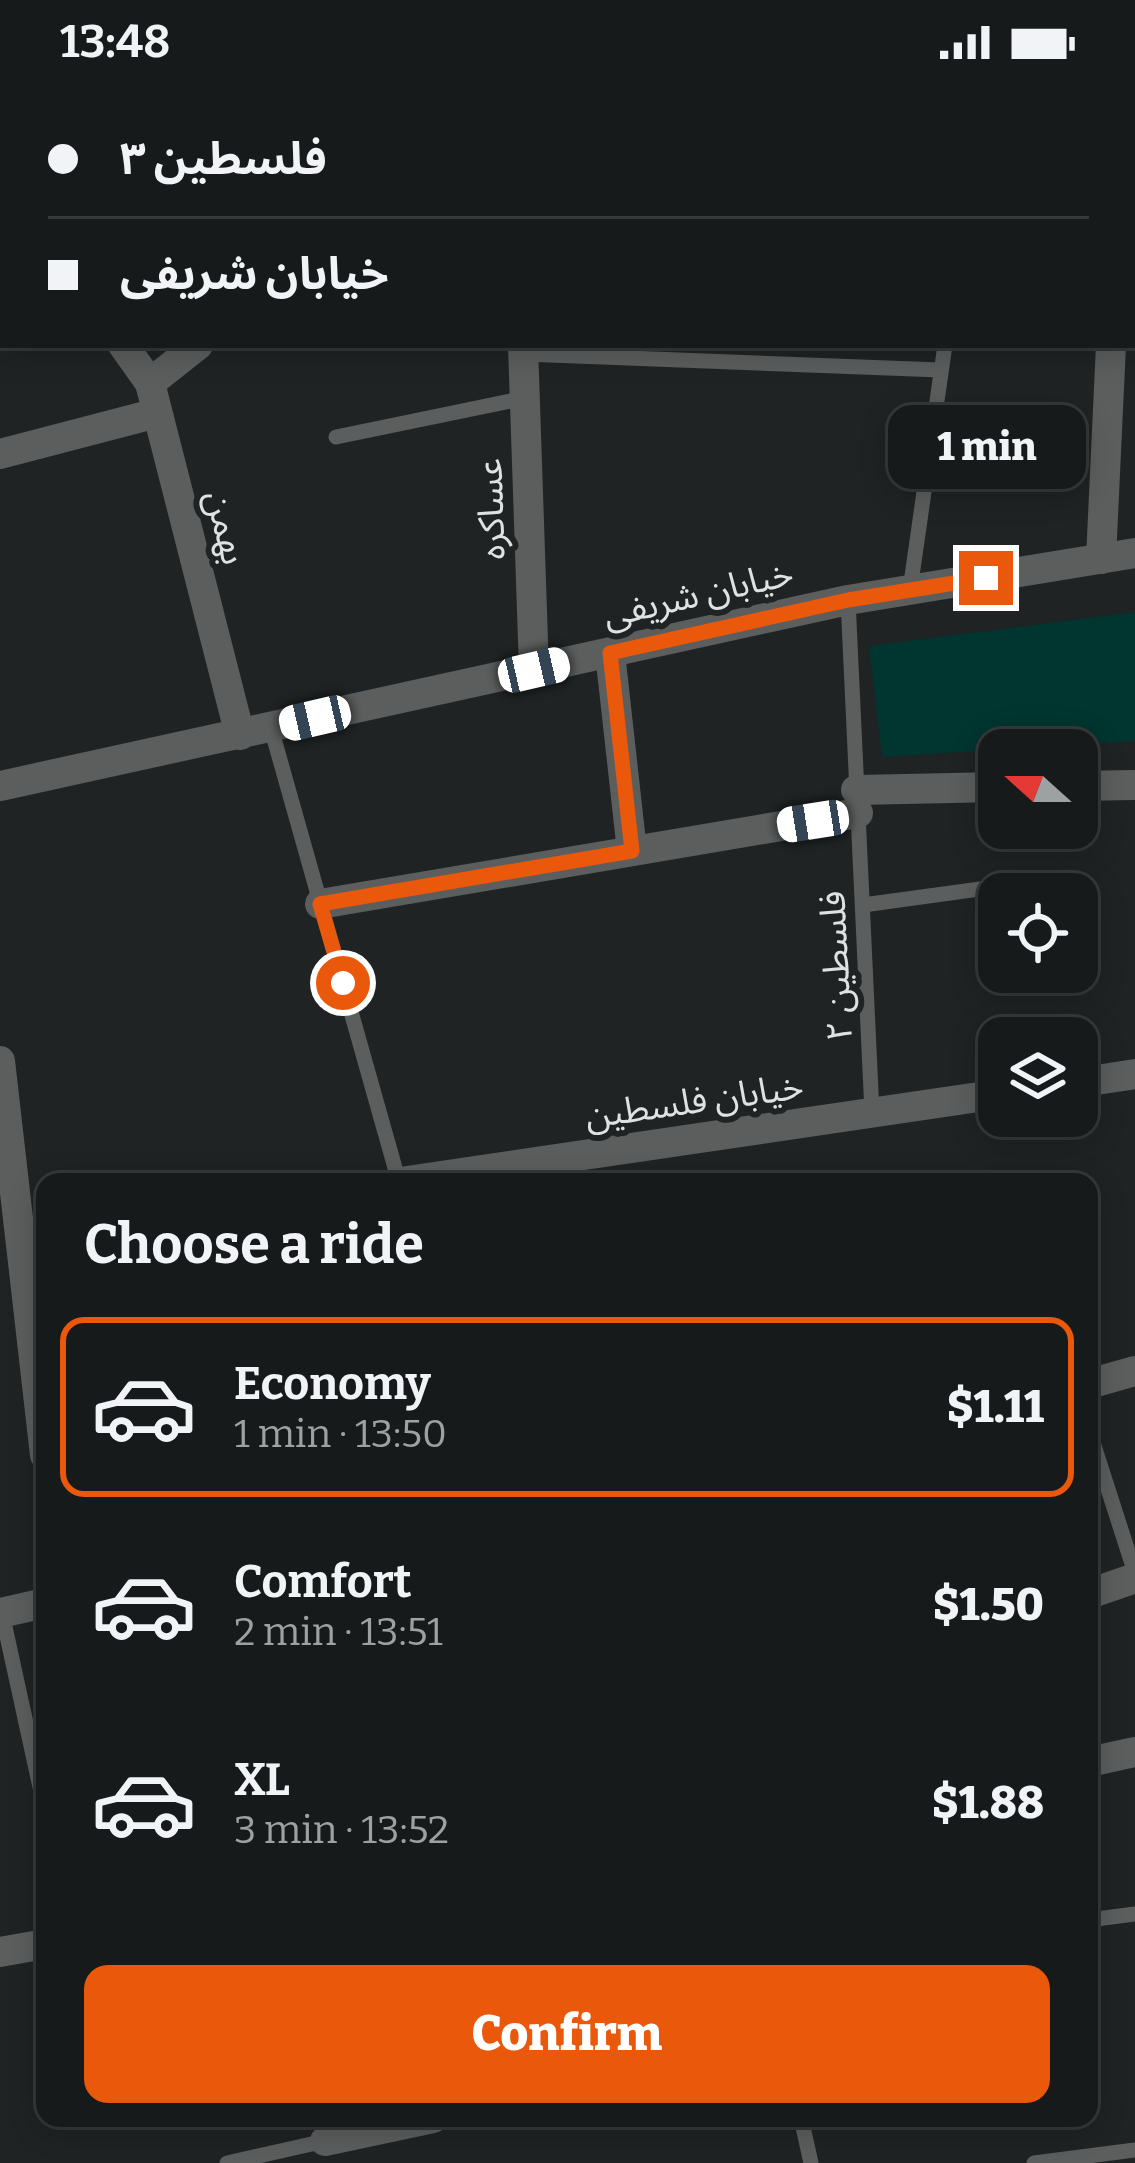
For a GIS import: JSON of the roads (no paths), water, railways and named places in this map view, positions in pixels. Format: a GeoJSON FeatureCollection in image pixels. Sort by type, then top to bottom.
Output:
{"type":"FeatureCollection","features":[{"type":"Feature","properties":{"kind":"street","name":"بهمن"},"geometry":{"type":"LineString","coordinates":[[125,348],[154,398],[256,732]]}},
{"type":"Feature","properties":{"kind":"street"},"geometry":{"type":"LineString","coordinates":[[0,454],[154,398],[196,348]]}},
{"type":"Feature","properties":{"kind":"street"},"geometry":{"type":"LineString","coordinates":[[1101,559],[1111,348]]}},
{"type":"Feature","properties":{"kind":"street","name":"عساکره"},"geometry":{"type":"LineString","coordinates":[[524,350],[534,670]]}},
{"type":"Feature","properties":{"kind":"street","name":"خیابان شریفی"},"geometry":{"type":"LineString","coordinates":[[1,780],[256,732],[848,600],[1135,553]]}},
{"type":"Feature","properties":{"kind":"street"},"geometry":{"type":"LineString","coordinates":[[610,653],[632,851]]}},
{"type":"Feature","properties":{"kind":"street"},"geometry":{"type":"LineString","coordinates":[[1098,786],[1135,785]]}},
{"type":"Feature","properties":{"kind":"street"},"geometry":{"type":"LineString","coordinates":[[320,904],[632,851],[857,802],[978,789]]}},
{"type":"Feature","properties":{"kind":"street"},"geometry":{"type":"LineString","coordinates":[[0,1061],[36,1370]]}},
{"type":"Feature","properties":{"kind":"street"},"geometry":{"type":"LineString","coordinates":[[1098,1080],[1135,1074]]}},
{"type":"Feature","properties":{"kind":"street","name":"خیابان فلسطین"},"geometry":{"type":"LineString","coordinates":[[509,1173],[978,1097]]}},
{"type":"Feature","properties":{"kind":"street"},"geometry":{"type":"LineString","coordinates":[[1098,1381],[1135,1371]]}},
{"type":"Feature","properties":{"kind":"street"},"geometry":{"type":"LineString","coordinates":[[1098,1590],[1135,1575]]}},
{"type":"Feature","properties":{"kind":"street"},"geometry":{"type":"LineString","coordinates":[[1,1613],[36,1606]]}},
{"type":"Feature","properties":{"kind":"street"},"geometry":{"type":"LineString","coordinates":[[1098,1760],[1135,1752]]}},
{"type":"Feature","properties":{"kind":"street"},"geometry":{"type":"LineString","coordinates":[[0,1952],[36,1946]]}},
{"type":"Feature","properties":{"kind":"street"},"geometry":{"type":"LineString","coordinates":[[325,2141],[391,2127]]}},
{"type":"Feature","properties":{"kind":"lane"},"geometry":{"type":"LineString","coordinates":[[910,590],[945,348]]}},
{"type":"Feature","properties":{"kind":"lane"},"geometry":{"type":"LineString","coordinates":[[524,350],[734,354],[941,370]]}},
{"type":"Feature","properties":{"kind":"lane"},"geometry":{"type":"LineString","coordinates":[[336,437],[525,398]]}},
{"type":"Feature","properties":{"kind":"lane","name":"فلسطین ۲"},"geometry":{"type":"LineString","coordinates":[[848,600],[872,1113]]}},
{"type":"Feature","properties":{"kind":"lane"},"geometry":{"type":"LineString","coordinates":[[256,732],[320,904],[397,1173]]}},
{"type":"Feature","properties":{"kind":"lane"},"geometry":{"type":"LineString","coordinates":[[863,905],[978,889]]}},
{"type":"Feature","properties":{"kind":"lane"},"geometry":{"type":"LineString","coordinates":[[1098,1458],[1135,1575]]}},
{"type":"Feature","properties":{"kind":"lane"},"geometry":{"type":"LineString","coordinates":[[1,1613],[36,1770]]}},
{"type":"Feature","properties":{"kind":"lane"},"geometry":{"type":"LineString","coordinates":[[1098,1919],[1135,1914]]}},
{"type":"Feature","properties":{"kind":"lane"},"geometry":{"type":"LineString","coordinates":[[804,2127],[811,2163]]}},
{"type":"Feature","properties":{"kind":"lane"},"geometry":{"type":"LineString","coordinates":[[227,2163],[325,2141]]}},
{"type":"Feature","properties":{"kind":"lane"},"geometry":{"type":"LineString","coordinates":[[1034,2163],[1135,2150]]}}]}
